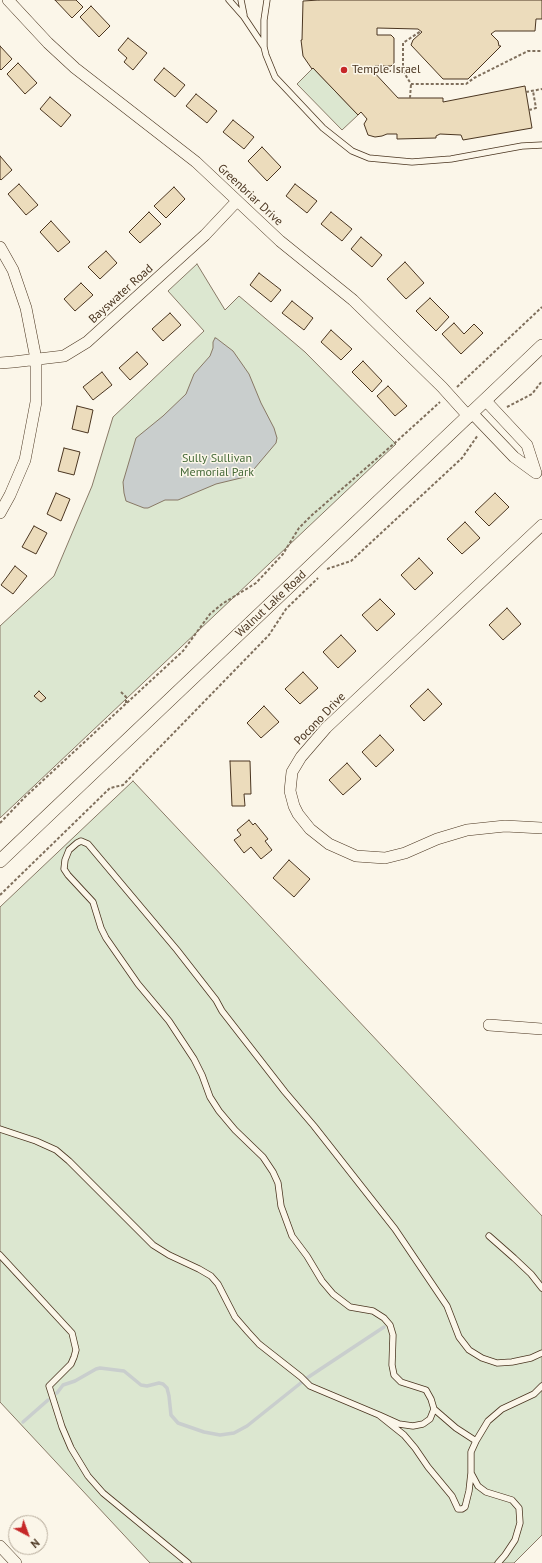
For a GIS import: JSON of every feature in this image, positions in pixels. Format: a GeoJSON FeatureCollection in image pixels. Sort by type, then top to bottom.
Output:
{"type":"FeatureCollection","features":[{"type":"Feature","properties":{"kind":"street","name":"Greenbriar Drive"},"geometry":{"type":"LineString","coordinates":[[8,0],[48,43],[75,68],[196,162],[280,241],[353,300],[448,394],[485,427],[514,457],[539,477]]}},
{"type":"Feature","properties":{"kind":"street","name":"Bayswater Road"},"geometry":{"type":"LineString","coordinates":[[0,363],[64,356],[87,342],[205,235],[237,201]]}},
{"type":"Feature","properties":{"kind":"street"},"geometry":{"type":"LineString","coordinates":[[0,247],[13,270],[26,308],[36,359],[36,402],[25,460],[0,514]]}},
{"type":"Feature","properties":{"kind":"street","name":"Walnut Lake Road"},"geometry":{"type":"LineString","coordinates":[[0,861],[542,346]]}},
{"type":"Feature","properties":{"kind":"street","name":"Greenbriar Drive"},"geometry":{"type":"LineString","coordinates":[[485,400],[527,445],[539,477]]}},
{"type":"Feature","properties":{"kind":"street","name":"Pocono Drive"},"geometry":{"type":"LineString","coordinates":[[542,525],[326,728],[302,756],[292,772],[290,791],[298,814],[310,829],[329,844],[356,856],[385,858],[467,830],[505,826],[542,828]]}},
{"type":"Feature","properties":{"kind":"street"},"geometry":{"type":"LineString","coordinates":[[488,1025],[542,1030]]}},
{"type":"Feature","properties":{"kind":"street"},"geometry":{"type":"LineString","coordinates":[[0,1546],[16,1563]]}},
{"type":"Feature","properties":{"kind":"lane"},"geometry":{"type":"LineString","coordinates":[[229,0],[244,17],[264,47]]}},
{"type":"Feature","properties":{"kind":"lane"},"geometry":{"type":"LineString","coordinates":[[241,0],[244,17]]}},
{"type":"Feature","properties":{"kind":"lane"},"geometry":{"type":"LineString","coordinates":[[267,0],[264,20],[264,47],[275,77],[323,128],[352,151],[369,158],[412,162],[451,159],[522,146],[542,145]]}},
{"type":"Feature","properties":{"kind":"lane"},"geometry":{"type":"LineString","coordinates":[[476,1441],[456,1428],[434,1410],[431,1399],[426,1390],[401,1382],[394,1375],[392,1365],[393,1335],[390,1326],[384,1318],[373,1312],[350,1307],[333,1294],[322,1281],[307,1256],[292,1236],[281,1206],[278,1183],[273,1172],[263,1157],[235,1130],[219,1111],[210,1097],[194,1059],[169,1021],[138,984],[106,938],[101,928],[93,902],[64,869],[65,860],[69,850],[81,841],[88,844],[177,950],[285,1092],[314,1126],[395,1229],[447,1306],[459,1337],[469,1350],[482,1358],[497,1363],[531,1358],[542,1353]]}},
{"type":"Feature","properties":{"kind":"lane"},"geometry":{"type":"LineString","coordinates":[[0,1128],[56,1150],[153,1245],[169,1255],[211,1276],[218,1284],[235,1317],[255,1340],[310,1386],[344,1399],[399,1424],[413,1426],[423,1424],[430,1419],[434,1410]]}},
{"type":"Feature","properties":{"kind":"lane"},"geometry":{"type":"LineString","coordinates":[[489,1236],[531,1274],[542,1288]]}},
{"type":"Feature","properties":{"kind":"lane"},"geometry":{"type":"LineString","coordinates":[[0,1255],[72,1333],[76,1350],[74,1358],[71,1364],[49,1386],[62,1427],[71,1448],[88,1476],[103,1493],[188,1563]]}},
{"type":"Feature","properties":{"kind":"lane"},"geometry":{"type":"LineString","coordinates":[[379,1415],[404,1435],[452,1496],[458,1509],[462,1509],[465,1506],[469,1491],[471,1452],[488,1421],[502,1409],[534,1394],[542,1386]]}},
{"type":"Feature","properties":{"kind":"lane"},"geometry":{"type":"LineString","coordinates":[[471,1473],[478,1486],[486,1492],[512,1500],[519,1508],[520,1523],[515,1540],[498,1563]]}},
{"type":"Feature","properties":{"kind":"path"},"geometry":{"type":"LineString","coordinates":[[410,98],[411,84],[403,72],[403,43],[420,31]]}},
{"type":"Feature","properties":{"kind":"path"},"geometry":{"type":"LineString","coordinates":[[411,84],[466,84],[474,78],[528,51],[542,51]]}},
{"type":"Feature","properties":{"kind":"path"},"geometry":{"type":"LineString","coordinates":[[373,71],[403,72]]}},
{"type":"Feature","properties":{"kind":"path"},"geometry":{"type":"LineString","coordinates":[[526,92],[542,89]]}},
{"type":"Feature","properties":{"kind":"path"},"geometry":{"type":"LineString","coordinates":[[529,110],[536,108],[533,90]]}},
{"type":"Feature","properties":{"kind":"path"},"geometry":{"type":"LineString","coordinates":[[0,823],[25,797],[182,651],[210,614],[222,604],[256,583],[283,554],[299,528],[312,515],[397,441],[542,307]]}},
{"type":"Feature","properties":{"kind":"path"},"geometry":{"type":"LineString","coordinates":[[498,415],[506,407],[532,394],[542,381]]}},
{"type":"Feature","properties":{"kind":"path"},"geometry":{"type":"LineString","coordinates":[[0,895],[110,788],[123,785],[269,635],[286,609],[327,569],[351,561],[462,458],[475,438],[485,427]]}},
{"type":"Feature","properties":{"kind":"path"},"geometry":{"type":"LineString","coordinates":[[122,692],[126,697],[126,703]]}},
{"type":"Feature","properties":{"kind":"green space"},"geometry":{"type":"Polygon","coordinates":[[[313,68],[358,115],[342,130],[297,84],[313,68]]]}},
{"type":"Feature","properties":{"kind":"green space","name":"Sully Sullivan Memorial Park"},"geometry":{"type":"Polygon","coordinates":[[[197,264],[225,310],[239,296],[305,352],[396,444],[0,818],[0,626],[54,576],[92,486],[113,417],[204,331],[168,291],[197,264]]]}},
{"type":"Feature","properties":{"kind":"green space"},"geometry":{"type":"Polygon","coordinates":[[[133,781],[542,1216],[542,1535],[514,1563],[150,1563],[0,1402],[0,907],[133,781]]]}},
{"type":"Feature","properties":{"kind":"shaded area"},"geometry":{"type":"Polygon","coordinates":[[[215,338],[233,351],[249,374],[261,403],[274,428],[277,438],[276,443],[249,475],[245,477],[216,484],[178,500],[165,500],[148,508],[144,508],[126,501],[123,482],[136,438],[163,416],[186,394],[194,374],[210,356],[215,338]]]}},
{"type":"Feature","properties":{"kind":"building"},"geometry":{"type":"Polygon","coordinates":[[[55,0],[76,0],[83,7],[72,18],[55,0]]]}},
{"type":"Feature","properties":{"kind":"building","name":"Temple Israel"},"geometry":{"type":"Polygon","coordinates":[[[542,0],[542,19],[536,19],[535,31],[495,31],[491,34],[498,41],[499,46],[501,46],[468,79],[443,79],[411,45],[413,40],[422,32],[418,29],[377,28],[377,35],[391,35],[394,38],[394,63],[391,66],[375,66],[371,69],[398,98],[443,98],[443,102],[525,86],[532,128],[463,140],[461,135],[440,134],[436,136],[436,138],[397,139],[397,134],[387,134],[375,137],[368,135],[364,124],[367,119],[361,112],[358,115],[313,68],[312,69],[303,56],[301,40],[303,1],[542,0]]]}},
{"type":"Feature","properties":{"kind":"building"},"geometry":{"type":"Polygon","coordinates":[[[91,6],[110,26],[99,37],[80,17],[91,6]]]}},
{"type":"Feature","properties":{"kind":"building"},"geometry":{"type":"Polygon","coordinates":[[[128,38],[147,53],[133,70],[124,62],[127,58],[118,50],[128,38]]]}},
{"type":"Feature","properties":{"kind":"building"},"geometry":{"type":"Polygon","coordinates":[[[0,46],[12,59],[1,70],[0,69],[0,46]]]}},
{"type":"Feature","properties":{"kind":"building"},"geometry":{"type":"Polygon","coordinates":[[[18,63],[37,83],[25,94],[7,74],[18,63]]]}},
{"type":"Feature","properties":{"kind":"building"},"geometry":{"type":"Polygon","coordinates":[[[164,68],[185,85],[175,97],[154,80],[164,68]]]}},
{"type":"Feature","properties":{"kind":"building"},"geometry":{"type":"Polygon","coordinates":[[[196,94],[217,111],[207,123],[186,106],[196,94]]]}},
{"type":"Feature","properties":{"kind":"building"},"geometry":{"type":"Polygon","coordinates":[[[50,97],[71,115],[61,127],[40,109],[50,97]]]}},
{"type":"Feature","properties":{"kind":"building"},"geometry":{"type":"Polygon","coordinates":[[[233,120],[254,137],[244,149],[223,132],[233,120]]]}},
{"type":"Feature","properties":{"kind":"building"},"geometry":{"type":"Polygon","coordinates":[[[262,147],[281,167],[267,181],[248,161],[262,147]]]}},
{"type":"Feature","properties":{"kind":"building"},"geometry":{"type":"Polygon","coordinates":[[[0,156],[12,170],[1,180],[0,179],[0,156]]]}},
{"type":"Feature","properties":{"kind":"building"},"geometry":{"type":"Polygon","coordinates":[[[19,184],[38,205],[26,215],[8,194],[19,184]]]}},
{"type":"Feature","properties":{"kind":"building"},"geometry":{"type":"Polygon","coordinates":[[[295,184],[317,201],[307,213],[286,196],[295,184]]]}},
{"type":"Feature","properties":{"kind":"building"},"geometry":{"type":"Polygon","coordinates":[[[174,187],[185,199],[166,218],[154,206],[174,187]]]}},
{"type":"Feature","properties":{"kind":"building"},"geometry":{"type":"Polygon","coordinates":[[[149,212],[161,224],[140,243],[129,232],[149,212]]]}},
{"type":"Feature","properties":{"kind":"building"},"geometry":{"type":"Polygon","coordinates":[[[331,212],[352,229],[342,241],[321,224],[331,212]]]}},
{"type":"Feature","properties":{"kind":"building"},"geometry":{"type":"Polygon","coordinates":[[[51,221],[70,242],[58,252],[40,232],[51,221]]]}},
{"type":"Feature","properties":{"kind":"building"},"geometry":{"type":"Polygon","coordinates":[[[361,237],[382,255],[372,267],[351,249],[361,237]]]}},
{"type":"Feature","properties":{"kind":"building"},"geometry":{"type":"Polygon","coordinates":[[[106,251],[117,263],[100,279],[88,267],[106,251]]]}},
{"type":"Feature","properties":{"kind":"building"},"geometry":{"type":"Polygon","coordinates":[[[405,262],[424,283],[406,299],[387,279],[405,262]]]}},
{"type":"Feature","properties":{"kind":"building"},"geometry":{"type":"Polygon","coordinates":[[[259,273],[281,290],[271,302],[250,285],[259,273]]]}},
{"type":"Feature","properties":{"kind":"building"},"geometry":{"type":"Polygon","coordinates":[[[81,283],[93,295],[75,311],[64,299],[81,283]]]}},
{"type":"Feature","properties":{"kind":"building"},"geometry":{"type":"Polygon","coordinates":[[[430,298],[449,317],[436,331],[416,311],[430,298]]]}},
{"type":"Feature","properties":{"kind":"building"},"geometry":{"type":"Polygon","coordinates":[[[292,301],[313,318],[304,330],[282,313],[292,301]]]}},
{"type":"Feature","properties":{"kind":"building"},"geometry":{"type":"Polygon","coordinates":[[[170,313],[181,325],[163,341],[152,329],[170,313]]]}},
{"type":"Feature","properties":{"kind":"building"},"geometry":{"type":"Polygon","coordinates":[[[454,323],[464,334],[474,324],[483,333],[461,354],[442,334],[454,323]]]}},
{"type":"Feature","properties":{"kind":"building"},"geometry":{"type":"Polygon","coordinates":[[[331,330],[352,349],[341,360],[321,342],[331,330]]]}},
{"type":"Feature","properties":{"kind":"building"},"geometry":{"type":"Polygon","coordinates":[[[137,352],[148,364],[130,380],[119,368],[137,352]]]}},
{"type":"Feature","properties":{"kind":"building"},"geometry":{"type":"Polygon","coordinates":[[[363,361],[382,381],[372,392],[352,372],[363,361]]]}},
{"type":"Feature","properties":{"kind":"building"},"geometry":{"type":"Polygon","coordinates":[[[102,372],[112,385],[93,400],[83,387],[102,372]]]}},
{"type":"Feature","properties":{"kind":"building"},"geometry":{"type":"Polygon","coordinates":[[[388,386],[407,406],[395,416],[377,396],[388,386]]]}},
{"type":"Feature","properties":{"kind":"building"},"geometry":{"type":"Polygon","coordinates":[[[77,406],[93,410],[88,433],[72,429],[77,406]]]}},
{"type":"Feature","properties":{"kind":"building"},"geometry":{"type":"Polygon","coordinates":[[[64,448],[80,452],[74,475],[58,471],[64,448]]]}},
{"type":"Feature","properties":{"kind":"building"},"geometry":{"type":"Polygon","coordinates":[[[56,493],[70,499],[61,521],[47,514],[56,493]]]}},
{"type":"Feature","properties":{"kind":"building"},"geometry":{"type":"Polygon","coordinates":[[[495,493],[509,507],[489,526],[475,512],[495,493]]]}},
{"type":"Feature","properties":{"kind":"building"},"geometry":{"type":"Polygon","coordinates":[[[465,522],[480,538],[462,554],[447,539],[465,522]]]}},
{"type":"Feature","properties":{"kind":"building"},"geometry":{"type":"Polygon","coordinates":[[[34,526],[47,533],[36,554],[22,547],[34,526]]]}},
{"type":"Feature","properties":{"kind":"building"},"geometry":{"type":"Polygon","coordinates":[[[419,558],[433,573],[415,590],[401,575],[419,558]]]}},
{"type":"Feature","properties":{"kind":"building"},"geometry":{"type":"Polygon","coordinates":[[[15,566],[27,576],[13,594],[1,585],[15,566]]]}},
{"type":"Feature","properties":{"kind":"building"},"geometry":{"type":"Polygon","coordinates":[[[380,599],[395,614],[377,631],[362,615],[380,599]]]}},
{"type":"Feature","properties":{"kind":"building"},"geometry":{"type":"Polygon","coordinates":[[[507,608],[521,624],[503,640],[489,625],[507,608]]]}},
{"type":"Feature","properties":{"kind":"building"},"geometry":{"type":"Polygon","coordinates":[[[341,635],[356,651],[338,668],[323,652],[341,635]]]}},
{"type":"Feature","properties":{"kind":"building"},"geometry":{"type":"Polygon","coordinates":[[[303,672],[318,688],[300,704],[285,689],[303,672]]]}},
{"type":"Feature","properties":{"kind":"building"},"geometry":{"type":"Polygon","coordinates":[[[428,689],[442,704],[424,721],[410,706],[428,689]]]}},
{"type":"Feature","properties":{"kind":"building"},"geometry":{"type":"Polygon","coordinates":[[[39,691],[46,698],[41,702],[34,696],[39,691]]]}},
{"type":"Feature","properties":{"kind":"building"},"geometry":{"type":"Polygon","coordinates":[[[264,706],[279,722],[261,738],[247,723],[264,706]]]}},
{"type":"Feature","properties":{"kind":"building"},"geometry":{"type":"Polygon","coordinates":[[[380,735],[394,750],[376,767],[362,752],[380,735]]]}},
{"type":"Feature","properties":{"kind":"building"},"geometry":{"type":"Polygon","coordinates":[[[230,761],[250,761],[251,794],[244,794],[245,806],[232,806],[230,761]]]}},
{"type":"Feature","properties":{"kind":"building"},"geometry":{"type":"Polygon","coordinates":[[[347,763],[361,779],[343,795],[329,780],[347,763]]]}},
{"type":"Feature","properties":{"kind":"building"},"geometry":{"type":"Polygon","coordinates":[[[249,820],[253,825],[255,823],[268,839],[265,841],[272,850],[261,859],[251,847],[244,853],[234,840],[241,835],[237,830],[249,820]]]}},
{"type":"Feature","properties":{"kind":"building"},"geometry":{"type":"Polygon","coordinates":[[[289,860],[310,879],[294,897],[273,878],[289,860]]]}},
{"type":"Feature","properties":{"kind":"waterway"},"geometry":{"type":"LineString","coordinates":[[57,1393],[63,1385],[75,1381],[96,1369],[100,1368],[124,1371],[141,1385],[147,1386],[159,1383],[163,1384],[167,1388],[171,1415],[178,1423],[204,1432],[220,1435],[234,1433],[247,1426],[307,1378],[384,1327]]}},
{"type":"Feature","properties":{"kind":"waterway"},"geometry":{"type":"LineString","coordinates":[[23,1422],[48,1400]]}},
{"type":"Feature","properties":{"kind":"place","name":"Temple Israel"},"geometry":{"type":"Point","coordinates":[344,70]}}]}
